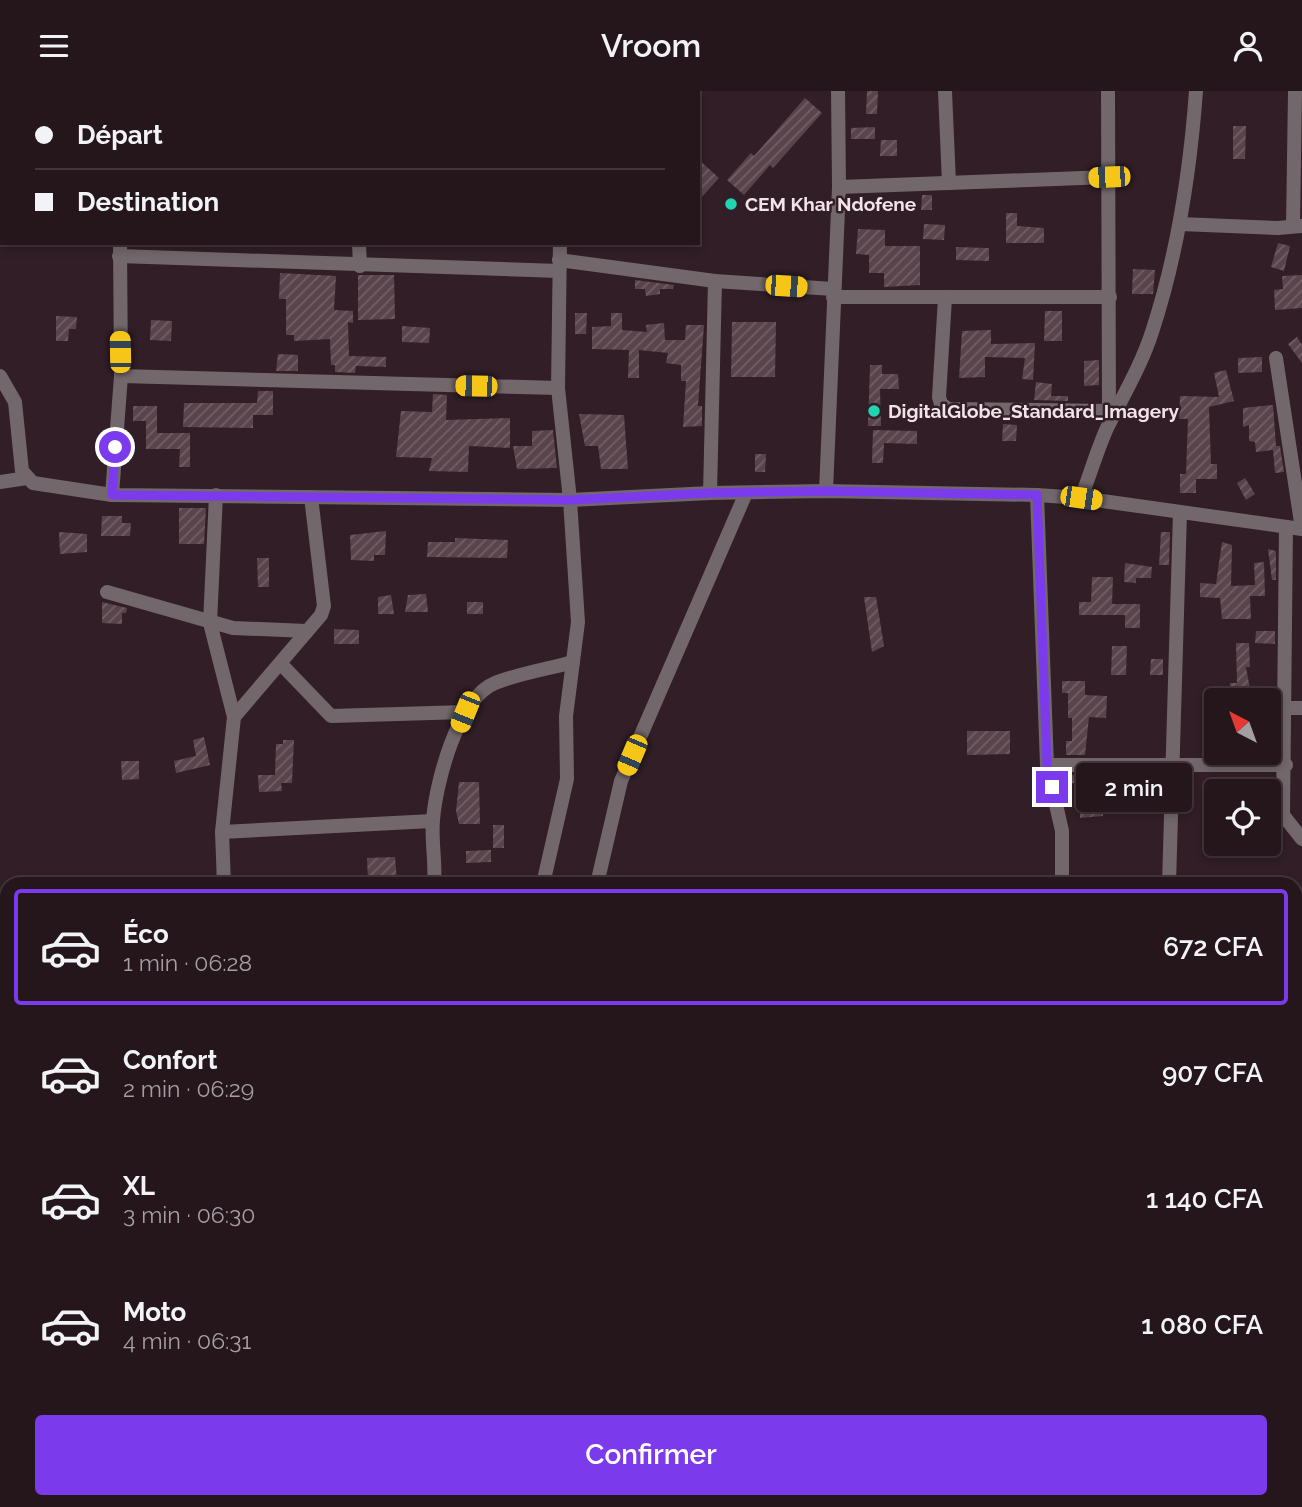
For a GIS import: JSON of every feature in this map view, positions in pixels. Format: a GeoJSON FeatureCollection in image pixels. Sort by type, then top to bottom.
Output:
{"type":"FeatureCollection","features":[{"type":"Feature","properties":{"kind":"street"},"geometry":{"type":"LineString","coordinates":[[826,491],[839,187],[838,91]]}},
{"type":"Feature","properties":{"kind":"street"},"geometry":{"type":"LineString","coordinates":[[945,91],[949,183]]}},
{"type":"Feature","properties":{"kind":"street"},"geometry":{"type":"LineString","coordinates":[[1107,429],[1111,411],[1108,91]]}},
{"type":"Feature","properties":{"kind":"street"},"geometry":{"type":"LineString","coordinates":[[1081,498],[1107,429],[1136,375],[1153,330],[1180,224],[1190,162],[1196,91]]}},
{"type":"Feature","properties":{"kind":"street"},"geometry":{"type":"LineString","coordinates":[[1180,224],[1298,226],[1296,91]]}},
{"type":"Feature","properties":{"kind":"street"},"geometry":{"type":"LineString","coordinates":[[839,187],[1109,177]]}},
{"type":"Feature","properties":{"kind":"street"},"geometry":{"type":"LineString","coordinates":[[359,245],[360,266]]}},
{"type":"Feature","properties":{"kind":"street"},"geometry":{"type":"LineString","coordinates":[[545,877],[567,779],[566,716],[578,622],[570,500],[558,388],[560,245]]}},
{"type":"Feature","properties":{"kind":"street"},"geometry":{"type":"LineString","coordinates":[[112,495],[121,376],[120,249],[360,266],[559,266],[833,293],[945,298],[1110,297]]}},
{"type":"Feature","properties":{"kind":"street"},"geometry":{"type":"LineString","coordinates":[[710,493],[715,281]]}},
{"type":"Feature","properties":{"kind":"street"},"geometry":{"type":"LineString","coordinates":[[945,298],[939,397],[941,404],[948,409],[1111,411]]}},
{"type":"Feature","properties":{"kind":"street"},"geometry":{"type":"LineString","coordinates":[[0,376],[15,402],[22,471],[27,478],[33,483],[112,495],[570,500],[826,491],[1037,495],[1081,498],[1302,529],[1276,358]]}},
{"type":"Feature","properties":{"kind":"street"},"geometry":{"type":"LineString","coordinates":[[121,376],[558,388]]}},
{"type":"Feature","properties":{"kind":"street"},"geometry":{"type":"LineString","coordinates":[[0,482],[27,478]]}},
{"type":"Feature","properties":{"kind":"street"},"geometry":{"type":"LineString","coordinates":[[599,877],[621,781],[746,493]]}},
{"type":"Feature","properties":{"kind":"street"},"geometry":{"type":"LineString","coordinates":[[216,495],[210,623],[234,717],[222,832],[224,877]]}},
{"type":"Feature","properties":{"kind":"street"},"geometry":{"type":"LineString","coordinates":[[1037,495],[1047,765],[1062,831],[1062,877]]}},
{"type":"Feature","properties":{"kind":"street"},"geometry":{"type":"LineString","coordinates":[[234,717],[321,615],[324,606],[311,497]]}},
{"type":"Feature","properties":{"kind":"street"},"geometry":{"type":"LineString","coordinates":[[1169,877],[1180,512]]}},
{"type":"Feature","properties":{"kind":"street"},"geometry":{"type":"LineString","coordinates":[[1286,527],[1286,765],[1283,815],[1302,839]]}},
{"type":"Feature","properties":{"kind":"street"},"geometry":{"type":"LineString","coordinates":[[107,592],[233,628],[307,631]]}},
{"type":"Feature","properties":{"kind":"street"},"geometry":{"type":"LineString","coordinates":[[434,877],[432,821],[448,754],[465,712],[476,696],[494,683],[573,662]]}},
{"type":"Feature","properties":{"kind":"street"},"geometry":{"type":"LineString","coordinates":[[281,664],[331,716],[465,712]]}},
{"type":"Feature","properties":{"kind":"street"},"geometry":{"type":"LineString","coordinates":[[1286,708],[1302,708]]}},
{"type":"Feature","properties":{"kind":"street"},"geometry":{"type":"LineString","coordinates":[[1047,765],[1286,765]]}},
{"type":"Feature","properties":{"kind":"street"},"geometry":{"type":"LineString","coordinates":[[222,832],[432,821]]}},
{"type":"Feature","properties":{"kind":"building"},"geometry":{"type":"Polygon","coordinates":[[[867,91],[878,91],[877,114],[866,114],[867,91]]]}},
{"type":"Feature","properties":{"kind":"building"},"geometry":{"type":"Polygon","coordinates":[[[805,98],[822,113],[773,168],[770,165],[744,195],[727,180],[751,153],[754,156],[805,98]]]}},
{"type":"Feature","properties":{"kind":"building"},"geometry":{"type":"Polygon","coordinates":[[[1233,126],[1246,126],[1245,159],[1233,159],[1233,126]]]}},
{"type":"Feature","properties":{"kind":"building"},"geometry":{"type":"Polygon","coordinates":[[[875,127],[875,139],[851,139],[851,128],[875,127]]]}},
{"type":"Feature","properties":{"kind":"building"},"geometry":{"type":"Polygon","coordinates":[[[881,140],[897,140],[897,156],[880,156],[881,140]]]}},
{"type":"Feature","properties":{"kind":"building"},"geometry":{"type":"Polygon","coordinates":[[[700,161],[719,178],[700,199],[700,161]]]}},
{"type":"Feature","properties":{"kind":"building"},"geometry":{"type":"Polygon","coordinates":[[[922,195],[932,195],[932,210],[921,210],[922,195]]]}},
{"type":"Feature","properties":{"kind":"building"},"geometry":{"type":"Polygon","coordinates":[[[1006,213],[1017,213],[1017,226],[1044,228],[1044,243],[1006,243],[1006,213]]]}},
{"type":"Feature","properties":{"kind":"building"},"geometry":{"type":"Polygon","coordinates":[[[924,224],[945,225],[944,240],[923,239],[924,224]]]}},
{"type":"Feature","properties":{"kind":"building"},"geometry":{"type":"Polygon","coordinates":[[[858,229],[885,230],[885,246],[920,246],[920,285],[884,287],[884,273],[869,273],[869,255],[856,254],[858,229]]]}},
{"type":"Feature","properties":{"kind":"building"},"geometry":{"type":"Polygon","coordinates":[[[1278,243],[1290,246],[1284,271],[1271,267],[1278,243]]]}},
{"type":"Feature","properties":{"kind":"building"},"geometry":{"type":"Polygon","coordinates":[[[956,247],[989,248],[989,261],[956,260],[956,247]]]}},
{"type":"Feature","properties":{"kind":"building"},"geometry":{"type":"Polygon","coordinates":[[[1133,269],[1155,270],[1153,294],[1132,294],[1133,269]]]}},
{"type":"Feature","properties":{"kind":"building"},"geometry":{"type":"Polygon","coordinates":[[[280,273],[336,276],[334,310],[353,311],[353,323],[348,322],[349,356],[386,357],[386,367],[356,366],[355,373],[335,372],[335,365],[331,365],[330,339],[294,341],[294,335],[286,335],[286,299],[279,299],[280,273]]]}},
{"type":"Feature","properties":{"kind":"building"},"geometry":{"type":"Polygon","coordinates":[[[358,275],[394,275],[395,319],[358,320],[358,275]]]}},
{"type":"Feature","properties":{"kind":"building"},"geometry":{"type":"Polygon","coordinates":[[[1302,275],[1302,308],[1275,310],[1274,290],[1283,289],[1282,276],[1302,275]]]}},
{"type":"Feature","properties":{"kind":"building"},"geometry":{"type":"Polygon","coordinates":[[[635,280],[674,285],[673,289],[660,289],[660,294],[646,296],[645,289],[635,289],[635,280]]]}},
{"type":"Feature","properties":{"kind":"building"},"geometry":{"type":"Polygon","coordinates":[[[1045,311],[1062,311],[1062,341],[1044,341],[1045,311]]]}},
{"type":"Feature","properties":{"kind":"building"},"geometry":{"type":"Polygon","coordinates":[[[575,313],[587,313],[586,334],[575,334],[575,313]]]}},
{"type":"Feature","properties":{"kind":"building"},"geometry":{"type":"Polygon","coordinates":[[[611,313],[622,313],[622,330],[647,332],[646,325],[664,323],[665,340],[685,340],[686,325],[704,325],[698,406],[702,406],[702,426],[683,427],[686,381],[681,381],[681,365],[666,363],[668,353],[639,350],[639,378],[628,378],[629,350],[592,349],[592,327],[611,326],[611,313]]]}},
{"type":"Feature","properties":{"kind":"building"},"geometry":{"type":"Polygon","coordinates":[[[56,316],[77,317],[76,329],[69,329],[68,341],[56,341],[56,316]]]}},
{"type":"Feature","properties":{"kind":"building"},"geometry":{"type":"Polygon","coordinates":[[[151,320],[172,321],[171,341],[150,340],[151,320]]]}},
{"type":"Feature","properties":{"kind":"building"},"geometry":{"type":"Polygon","coordinates":[[[732,322],[776,322],[775,377],[731,377],[732,322]]]}},
{"type":"Feature","properties":{"kind":"building"},"geometry":{"type":"Polygon","coordinates":[[[402,326],[430,328],[429,343],[402,342],[402,326]]]}},
{"type":"Feature","properties":{"kind":"building"},"geometry":{"type":"Polygon","coordinates":[[[991,330],[991,344],[1035,343],[1033,380],[1022,379],[1025,358],[985,357],[985,377],[959,378],[962,331],[991,330]]]}},
{"type":"Feature","properties":{"kind":"building"},"geometry":{"type":"Polygon","coordinates":[[[1297,337],[1302,345],[1302,363],[1288,344],[1297,337]]]}},
{"type":"Feature","properties":{"kind":"building"},"geometry":{"type":"Polygon","coordinates":[[[278,354],[298,355],[298,371],[276,371],[278,354]]]}},
{"type":"Feature","properties":{"kind":"building"},"geometry":{"type":"Polygon","coordinates":[[[1262,357],[1262,372],[1238,373],[1238,358],[1262,357]]]}},
{"type":"Feature","properties":{"kind":"building"},"geometry":{"type":"Polygon","coordinates":[[[1099,360],[1099,385],[1084,386],[1084,361],[1099,360]]]}},
{"type":"Feature","properties":{"kind":"building"},"geometry":{"type":"Polygon","coordinates":[[[870,365],[882,365],[882,374],[898,374],[899,389],[880,389],[881,426],[868,426],[870,365]]]}},
{"type":"Feature","properties":{"kind":"building"},"geometry":{"type":"Polygon","coordinates":[[[1226,370],[1234,401],[1209,407],[1211,464],[1217,464],[1217,479],[1196,479],[1196,493],[1180,493],[1180,474],[1186,474],[1188,419],[1179,419],[1180,396],[1219,397],[1214,373],[1226,370]]]}},
{"type":"Feature","properties":{"kind":"building"},"geometry":{"type":"Polygon","coordinates":[[[1036,382],[1052,384],[1051,396],[1068,396],[1068,401],[1034,400],[1036,382]]]}},
{"type":"Feature","properties":{"kind":"building"},"geometry":{"type":"Polygon","coordinates":[[[258,391],[273,391],[273,415],[253,415],[253,428],[183,427],[184,403],[257,403],[258,391]]]}},
{"type":"Feature","properties":{"kind":"building"},"geometry":{"type":"Polygon","coordinates":[[[433,394],[447,395],[446,420],[510,418],[510,448],[469,446],[468,472],[429,471],[432,458],[396,457],[401,411],[432,412],[433,394]]]}},
{"type":"Feature","properties":{"kind":"building"},"geometry":{"type":"Polygon","coordinates":[[[1273,405],[1276,446],[1280,446],[1284,472],[1275,473],[1273,450],[1256,452],[1255,442],[1249,441],[1249,425],[1243,427],[1243,408],[1273,405]]]}},
{"type":"Feature","properties":{"kind":"building"},"geometry":{"type":"Polygon","coordinates":[[[133,406],[157,406],[157,433],[190,433],[190,467],[179,467],[180,449],[146,449],[146,421],[133,421],[133,406]]]}},
{"type":"Feature","properties":{"kind":"building"},"geometry":{"type":"Polygon","coordinates":[[[579,414],[624,415],[628,469],[601,469],[598,446],[585,446],[579,414]]]}},
{"type":"Feature","properties":{"kind":"building"},"geometry":{"type":"Polygon","coordinates":[[[1003,424],[1017,425],[1016,441],[1002,441],[1003,424]]]}},
{"type":"Feature","properties":{"kind":"building"},"geometry":{"type":"Polygon","coordinates":[[[553,430],[557,468],[517,469],[513,446],[532,446],[532,431],[553,430]]]}},
{"type":"Feature","properties":{"kind":"building"},"geometry":{"type":"Polygon","coordinates":[[[873,430],[917,431],[917,444],[884,443],[883,463],[872,463],[873,430]]]}},
{"type":"Feature","properties":{"kind":"building"},"geometry":{"type":"Polygon","coordinates":[[[755,454],[766,454],[765,472],[755,472],[755,454]]]}},
{"type":"Feature","properties":{"kind":"building"},"geometry":{"type":"Polygon","coordinates":[[[1245,478],[1255,494],[1246,500],[1237,483],[1245,478]]]}},
{"type":"Feature","properties":{"kind":"building"},"geometry":{"type":"Polygon","coordinates":[[[179,508],[206,508],[204,544],[179,544],[179,508]]]}},
{"type":"Feature","properties":{"kind":"building"},"geometry":{"type":"Polygon","coordinates":[[[102,516],[122,516],[122,523],[131,523],[130,536],[101,536],[102,516]]]}},
{"type":"Feature","properties":{"kind":"building"},"geometry":{"type":"Polygon","coordinates":[[[386,531],[385,555],[374,555],[374,561],[351,560],[350,535],[386,531]]]}},
{"type":"Feature","properties":{"kind":"building"},"geometry":{"type":"Polygon","coordinates":[[[59,532],[87,534],[87,552],[60,554],[59,532]]]}},
{"type":"Feature","properties":{"kind":"building"},"geometry":{"type":"Polygon","coordinates":[[[1161,532],[1170,532],[1169,565],[1159,565],[1161,532]]]}},
{"type":"Feature","properties":{"kind":"building"},"geometry":{"type":"Polygon","coordinates":[[[455,538],[508,540],[507,558],[427,557],[428,542],[455,542],[455,538]]]}},
{"type":"Feature","properties":{"kind":"building"},"geometry":{"type":"Polygon","coordinates":[[[1222,542],[1232,545],[1231,586],[1255,585],[1254,563],[1264,562],[1265,596],[1250,596],[1251,619],[1222,619],[1220,598],[1200,597],[1200,583],[1216,584],[1222,542]]]}},
{"type":"Feature","properties":{"kind":"building"},"geometry":{"type":"Polygon","coordinates":[[[1268,549],[1276,551],[1276,580],[1272,580],[1268,549]]]}},
{"type":"Feature","properties":{"kind":"building"},"geometry":{"type":"Polygon","coordinates":[[[257,558],[269,558],[269,587],[258,587],[257,558]]]}},
{"type":"Feature","properties":{"kind":"building"},"geometry":{"type":"Polygon","coordinates":[[[1125,563],[1152,567],[1151,578],[1136,578],[1136,583],[1124,582],[1125,563]]]}},
{"type":"Feature","properties":{"kind":"building"},"geometry":{"type":"Polygon","coordinates":[[[1092,577],[1113,577],[1112,604],[1140,604],[1140,628],[1125,628],[1125,615],[1079,615],[1079,602],[1091,602],[1092,577]]]}},
{"type":"Feature","properties":{"kind":"building"},"geometry":{"type":"Polygon","coordinates":[[[426,594],[428,612],[405,612],[408,595],[426,594]]]}},
{"type":"Feature","properties":{"kind":"building"},"geometry":{"type":"Polygon","coordinates":[[[391,595],[394,614],[378,614],[378,597],[391,595]]]}},
{"type":"Feature","properties":{"kind":"building"},"geometry":{"type":"Polygon","coordinates":[[[864,597],[876,597],[884,646],[872,652],[864,597]]]}},
{"type":"Feature","properties":{"kind":"building"},"geometry":{"type":"Polygon","coordinates":[[[102,602],[127,608],[126,613],[122,613],[122,624],[102,623],[102,602]]]}},
{"type":"Feature","properties":{"kind":"building"},"geometry":{"type":"Polygon","coordinates":[[[467,602],[483,602],[483,614],[467,614],[467,602]]]}},
{"type":"Feature","properties":{"kind":"building"},"geometry":{"type":"Polygon","coordinates":[[[334,629],[359,630],[359,644],[334,644],[334,629]]]}},
{"type":"Feature","properties":{"kind":"building"},"geometry":{"type":"Polygon","coordinates":[[[1256,631],[1275,631],[1275,644],[1255,643],[1256,631]]]}},
{"type":"Feature","properties":{"kind":"building"},"geometry":{"type":"Polygon","coordinates":[[[1236,643],[1249,643],[1250,667],[1246,667],[1250,688],[1230,688],[1230,683],[1237,683],[1236,643]]]}},
{"type":"Feature","properties":{"kind":"building"},"geometry":{"type":"Polygon","coordinates":[[[1112,646],[1127,646],[1126,675],[1111,675],[1112,646]]]}},
{"type":"Feature","properties":{"kind":"building"},"geometry":{"type":"Polygon","coordinates":[[[1151,659],[1163,659],[1163,675],[1150,675],[1151,659]]]}},
{"type":"Feature","properties":{"kind":"building"},"geometry":{"type":"Polygon","coordinates":[[[1062,681],[1085,681],[1085,695],[1107,696],[1106,718],[1089,717],[1085,755],[1066,755],[1066,741],[1072,741],[1072,718],[1068,718],[1068,693],[1062,693],[1062,681]]]}},
{"type":"Feature","properties":{"kind":"building"},"geometry":{"type":"Polygon","coordinates":[[[967,731],[1010,731],[1010,754],[967,755],[967,731]]]}},
{"type":"Feature","properties":{"kind":"building"},"geometry":{"type":"Polygon","coordinates":[[[204,737],[210,765],[176,773],[174,761],[196,756],[193,740],[204,737]]]}},
{"type":"Feature","properties":{"kind":"building"},"geometry":{"type":"Polygon","coordinates":[[[283,740],[294,740],[292,783],[281,783],[282,791],[259,792],[258,775],[275,775],[276,744],[283,744],[283,740]]]}},
{"type":"Feature","properties":{"kind":"building"},"geometry":{"type":"Polygon","coordinates":[[[121,761],[139,761],[139,779],[122,780],[121,761]]]}},
{"type":"Feature","properties":{"kind":"building"},"geometry":{"type":"Polygon","coordinates":[[[1060,775],[1085,775],[1085,784],[1070,783],[1070,789],[1062,789],[1060,775]]]}},
{"type":"Feature","properties":{"kind":"building"},"geometry":{"type":"Polygon","coordinates":[[[459,782],[479,782],[480,824],[459,824],[456,811],[459,782]]]}},
{"type":"Feature","properties":{"kind":"building"},"geometry":{"type":"Polygon","coordinates":[[[1097,786],[1128,787],[1126,812],[1103,811],[1103,816],[1080,818],[1080,804],[1097,803],[1097,786]]]}},
{"type":"Feature","properties":{"kind":"building"},"geometry":{"type":"Polygon","coordinates":[[[493,825],[504,825],[504,848],[493,848],[493,825]]]}},
{"type":"Feature","properties":{"kind":"building"},"geometry":{"type":"Polygon","coordinates":[[[491,850],[491,862],[466,863],[466,851],[491,850]]]}},
{"type":"Feature","properties":{"kind":"building"},"geometry":{"type":"Polygon","coordinates":[[[395,857],[397,877],[368,877],[367,858],[395,857]]]}},
{"type":"Feature","properties":{"kind":"place","name":"CEM Khar Ndofene"},"geometry":{"type":"Point","coordinates":[731,204]}},
{"type":"Feature","properties":{"kind":"place","name":"DigitalGlobe_Standard_Imagery"},"geometry":{"type":"Point","coordinates":[874,411]}},
{"type":"Feature","properties":{"kind":"route"},"geometry":{"type":"LineString","coordinates":[[115,447],[112,495],[156,493],[570,500],[826,491],[1037,495],[1047,765],[1052,787]]}}]}
